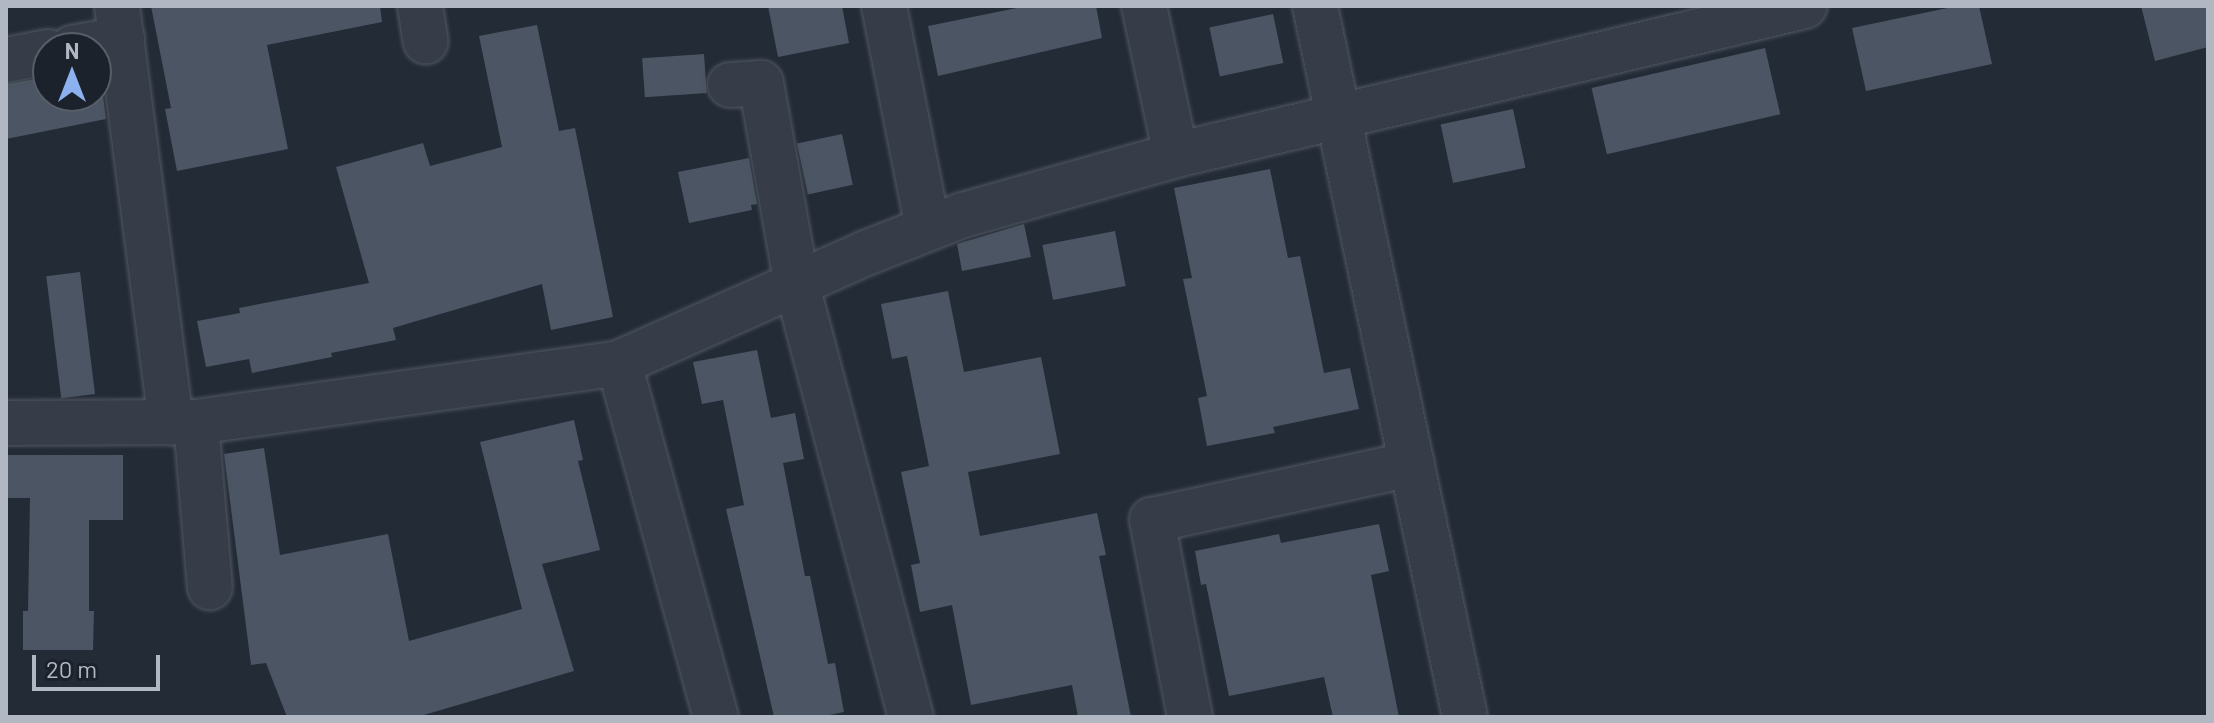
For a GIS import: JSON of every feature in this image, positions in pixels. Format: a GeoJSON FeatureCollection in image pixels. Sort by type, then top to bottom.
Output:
{"type":"FeatureCollection","features":[{"type":"Feature","properties":{"kind":"street"},"geometry":{"type":"LineString","coordinates":[[884,6],[928,228]]}},
{"type":"Feature","properties":{"kind":"street"},"geometry":{"type":"LineString","coordinates":[[1144,6],[1176,155]]}},
{"type":"Feature","properties":{"kind":"street"},"geometry":{"type":"LineString","coordinates":[[1315,6],[1465,717]]}},
{"type":"Feature","properties":{"kind":"street"},"geometry":{"type":"LineString","coordinates":[[6,423],[183,423],[619,363],[963,215],[1176,155],[1338,117],[1741,12],[1805,6]]}},
{"type":"Feature","properties":{"kind":"street"},"geometry":{"type":"LineString","coordinates":[[102,32],[120,22],[210,587]]}},
{"type":"Feature","properties":{"kind":"street"},"geometry":{"type":"LineString","coordinates":[[6,60],[32,55]]}},
{"type":"Feature","properties":{"kind":"street"},"geometry":{"type":"LineString","coordinates":[[730,85],[761,83],[797,286],[911,717]]}},
{"type":"Feature","properties":{"kind":"street"},"geometry":{"type":"LineString","coordinates":[[619,363],[716,717]]}},
{"type":"Feature","properties":{"kind":"street"},"geometry":{"type":"LineString","coordinates":[[1190,717],[1152,520],[1412,464]]}},
{"type":"Feature","properties":{"kind":"building"},"geometry":{"type":"Polygon","coordinates":[[[151,6],[380,6],[382,22],[267,45],[288,149],[177,171],[165,109],[171,108],[151,6]]]}},
{"type":"Feature","properties":{"kind":"building"},"geometry":{"type":"Polygon","coordinates":[[[768,6],[842,6],[849,43],[778,57],[768,6]]]}},
{"type":"Feature","properties":{"kind":"building"},"geometry":{"type":"Polygon","coordinates":[[[1027,6],[1096,6],[1102,38],[938,76],[928,26],[1027,6]]]}},
{"type":"Feature","properties":{"kind":"building"},"geometry":{"type":"Polygon","coordinates":[[[1957,6],[1979,6],[1992,64],[1866,91],[1852,28],[1957,6]]]}},
{"type":"Feature","properties":{"kind":"building"},"geometry":{"type":"Polygon","coordinates":[[[2141,6],[2208,6],[2208,47],[2155,61],[2141,6]]]}},
{"type":"Feature","properties":{"kind":"building"},"geometry":{"type":"Polygon","coordinates":[[[1273,14],[1283,63],[1220,76],[1209,28],[1273,14]]]}},
{"type":"Feature","properties":{"kind":"building"},"geometry":{"type":"Polygon","coordinates":[[[537,25],[559,131],[575,128],[613,317],[551,330],[542,284],[393,328],[396,340],[331,353],[332,357],[252,373],[249,359],[206,367],[197,321],[240,313],[239,308],[369,283],[336,167],[423,143],[430,166],[502,147],[479,36],[537,25]]]}},
{"type":"Feature","properties":{"kind":"building"},"geometry":{"type":"Polygon","coordinates":[[[1765,48],[1780,114],[1607,154],[1592,88],[1765,48]]]}},
{"type":"Feature","properties":{"kind":"building"},"geometry":{"type":"Polygon","coordinates":[[[704,54],[707,93],[645,97],[642,58],[704,54]]]}},
{"type":"Feature","properties":{"kind":"building"},"geometry":{"type":"Polygon","coordinates":[[[32,80],[32,112],[105,112],[106,119],[6,139],[6,84],[32,80]]]}},
{"type":"Feature","properties":{"kind":"building"},"geometry":{"type":"Polygon","coordinates":[[[1513,109],[1525,168],[1453,183],[1441,124],[1513,109]]]}},
{"type":"Feature","properties":{"kind":"building"},"geometry":{"type":"Polygon","coordinates":[[[842,134],[853,185],[808,194],[797,144],[842,134]]]}},
{"type":"Feature","properties":{"kind":"building"},"geometry":{"type":"Polygon","coordinates":[[[749,158],[757,204],[751,205],[752,210],[689,223],[678,172],[749,158]]]}},
{"type":"Feature","properties":{"kind":"building"},"geometry":{"type":"Polygon","coordinates":[[[1270,169],[1288,258],[1300,256],[1324,373],[1350,368],[1359,409],[1273,427],[1275,433],[1207,446],[1198,398],[1207,396],[1183,279],[1192,278],[1174,188],[1270,169]]]}},
{"type":"Feature","properties":{"kind":"building"},"geometry":{"type":"Polygon","coordinates":[[[1024,224],[1031,257],[962,271],[957,244],[1024,224]]]}},
{"type":"Feature","properties":{"kind":"building"},"geometry":{"type":"Polygon","coordinates":[[[1115,231],[1126,286],[1053,300],[1042,245],[1115,231]]]}},
{"type":"Feature","properties":{"kind":"building"},"geometry":{"type":"Polygon","coordinates":[[[80,272],[95,394],[61,398],[46,276],[80,272]]]}},
{"type":"Feature","properties":{"kind":"building"},"geometry":{"type":"Polygon","coordinates":[[[948,291],[964,372],[1041,357],[1060,454],[968,472],[980,536],[1097,513],[1106,555],[1099,556],[1131,717],[1078,717],[1072,685],[971,705],[952,605],[920,612],[911,565],[920,563],[901,472],[929,466],[907,356],[892,359],[881,304],[948,291]]]}},
{"type":"Feature","properties":{"kind":"building"},"geometry":{"type":"Polygon","coordinates":[[[757,350],[771,418],[795,413],[804,459],[783,463],[805,576],[810,576],[828,664],[835,663],[844,712],[820,717],[774,717],[726,509],[744,505],[723,400],[702,404],[693,362],[757,350]]]}},
{"type":"Feature","properties":{"kind":"building"},"geometry":{"type":"Polygon","coordinates":[[[574,420],[583,460],[578,461],[600,550],[542,564],[574,671],[417,717],[287,717],[266,663],[251,665],[224,454],[264,448],[280,555],[388,534],[409,641],[522,609],[480,442],[574,420]]]}},
{"type":"Feature","properties":{"kind":"building"},"geometry":{"type":"Polygon","coordinates":[[[6,455],[123,455],[123,520],[89,520],[89,611],[94,611],[93,650],[23,650],[23,611],[28,611],[30,498],[6,498],[6,455]]]}},
{"type":"Feature","properties":{"kind":"building"},"geometry":{"type":"Polygon","coordinates":[[[1379,524],[1389,571],[1371,575],[1399,717],[1333,717],[1324,677],[1229,696],[1206,584],[1201,585],[1195,551],[1279,534],[1281,543],[1379,524]]]}}]}
